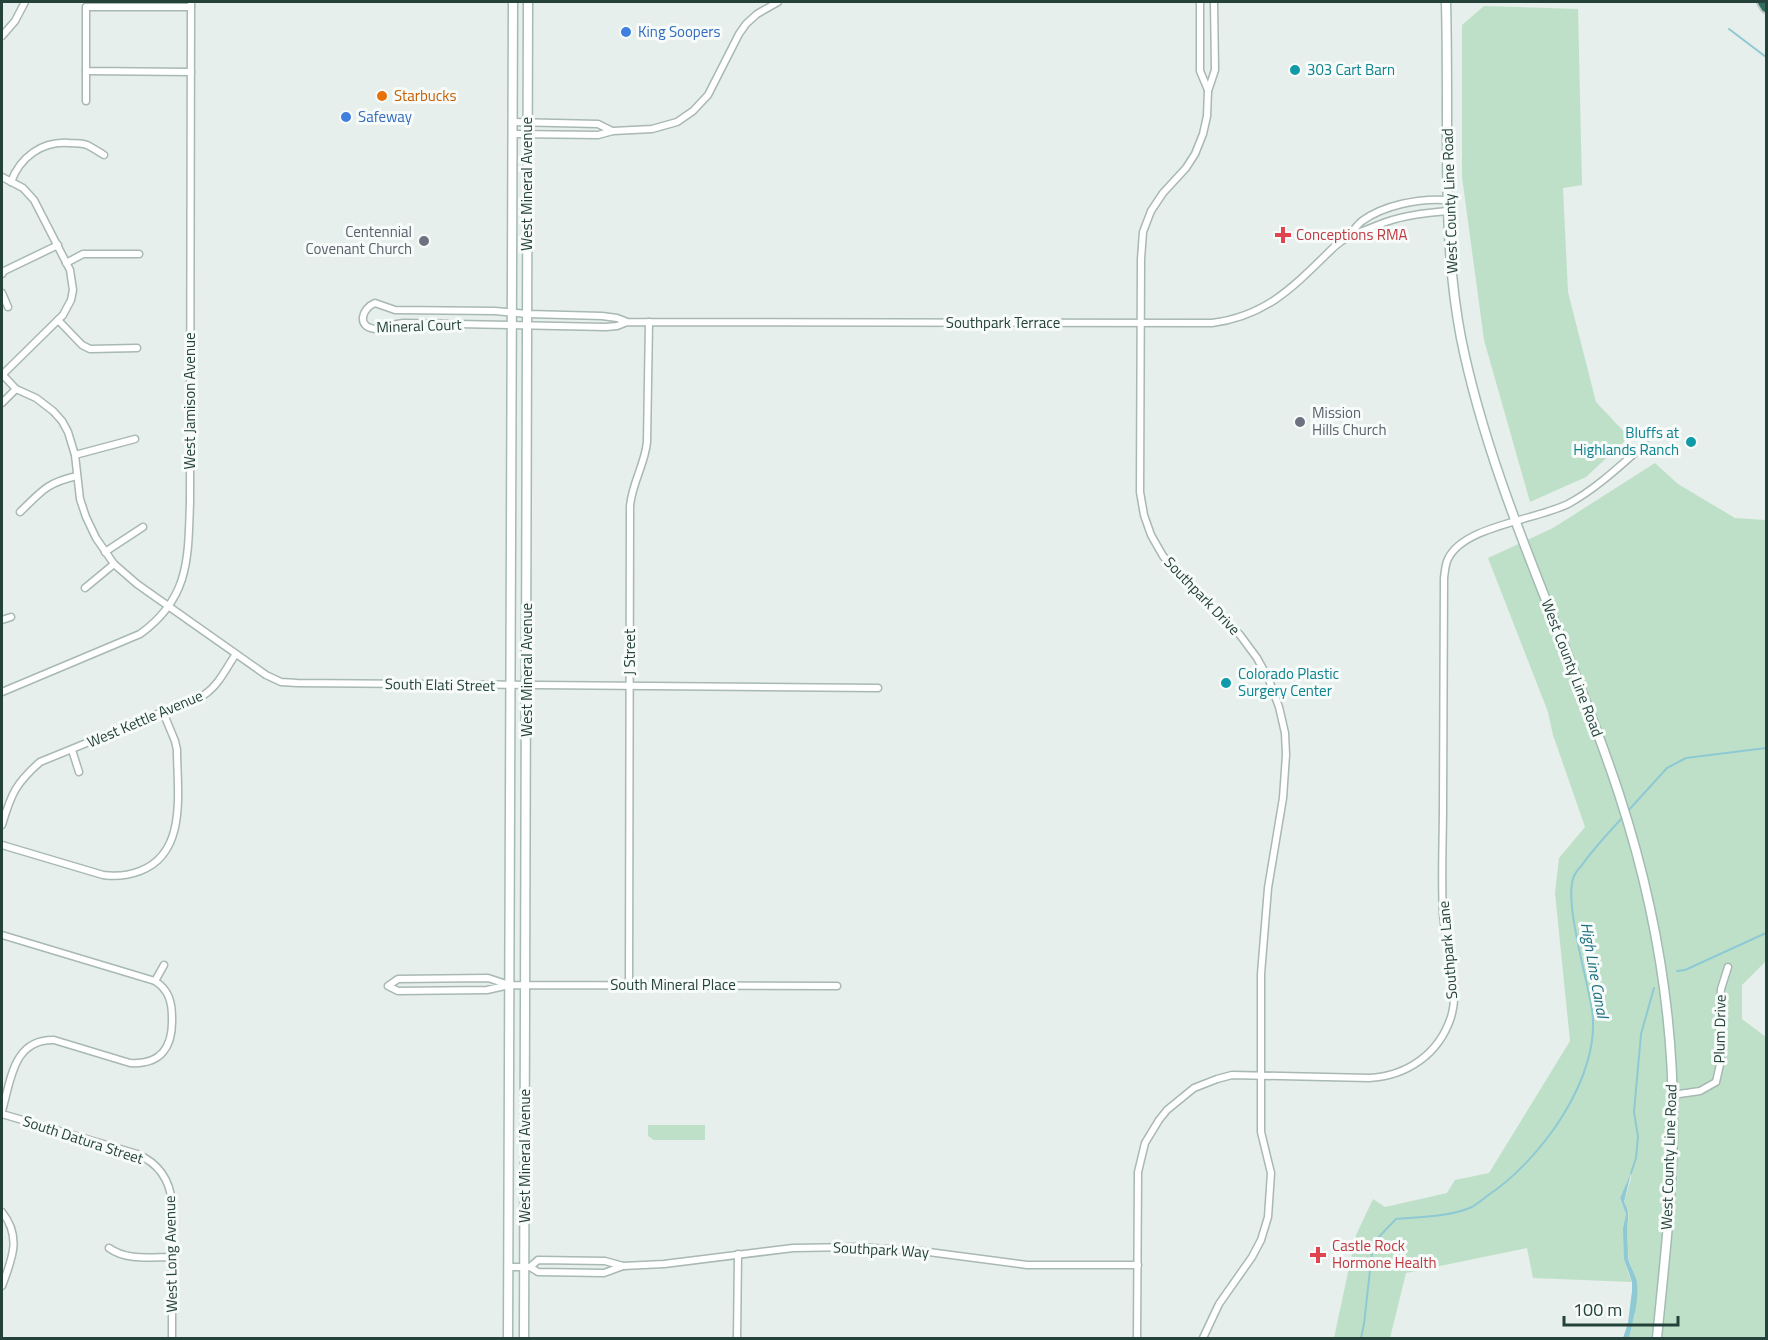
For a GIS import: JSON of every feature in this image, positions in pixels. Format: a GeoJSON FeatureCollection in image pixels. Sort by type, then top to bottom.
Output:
{"type":"FeatureCollection","features":[{"type":"Feature","properties":{"kind":"highway"},"geometry":{"type":"LineString","coordinates":[[1763,2],[1767,7]]}},
{"type":"Feature","properties":{"kind":"main road","name":"West Mineral Avenue"},"geometry":{"type":"LineString","coordinates":[[508,1338],[513,2]]}},
{"type":"Feature","properties":{"kind":"main road","name":"West Mineral Avenue"},"geometry":{"type":"LineString","coordinates":[[524,1338],[527,1267],[524,985],[528,2]]}},
{"type":"Feature","properties":{"kind":"main road","name":"West County Line Road"},"geometry":{"type":"LineString","coordinates":[[1446,2],[1446,200],[1452,284],[1461,338],[1491,452],[1515,522],[1566,650],[1618,792],[1656,936],[1669,1032],[1672,1095],[1671,1164],[1657,1338]]}},
{"type":"Feature","properties":{"kind":"street"},"geometry":{"type":"LineString","coordinates":[[2,36],[15,21],[26,2]]}},
{"type":"Feature","properties":{"kind":"street"},"geometry":{"type":"LineString","coordinates":[[512,134],[598,135],[613,131],[652,129],[677,122],[693,111],[708,95],[746,24],[757,14],[778,2]]}},
{"type":"Feature","properties":{"kind":"street","name":"Southpark Drive"},"geometry":{"type":"LineString","coordinates":[[1200,2],[1200,71],[1208,91]]}},
{"type":"Feature","properties":{"kind":"street","name":"Southpark Drive"},"geometry":{"type":"LineString","coordinates":[[1203,1338],[1219,1304],[1252,1257],[1268,1217],[1271,1173],[1261,1132],[1263,937],[1268,888],[1284,788],[1286,755],[1285,733],[1279,706],[1257,658],[1240,635],[1178,574],[1163,556],[1151,535],[1144,515],[1140,492],[1140,324],[1143,232],[1158,199],[1186,168],[1198,147],[1205,126],[1208,91],[1215,70],[1214,2]]}},
{"type":"Feature","properties":{"kind":"street"},"geometry":{"type":"LineString","coordinates":[[86,101],[86,4],[191,4]]}},
{"type":"Feature","properties":{"kind":"street","name":"West Jamison Avenue"},"geometry":{"type":"LineString","coordinates":[[2,692],[140,634],[169,607],[179,590],[185,568],[190,502],[191,4]]}},
{"type":"Feature","properties":{"kind":"street"},"geometry":{"type":"LineString","coordinates":[[86,71],[191,72]]}},
{"type":"Feature","properties":{"kind":"street"},"geometry":{"type":"LineString","coordinates":[[512,122],[598,124],[613,131]]}},
{"type":"Feature","properties":{"kind":"street"},"geometry":{"type":"LineString","coordinates":[[11,182],[24,159],[46,145],[80,144],[104,154]]}},
{"type":"Feature","properties":{"kind":"street"},"geometry":{"type":"LineString","coordinates":[[2,177],[23,188],[34,200],[70,270],[73,290],[67,310],[2,375]]}},
{"type":"Feature","properties":{"kind":"street","name":"Southpark Terrace"},"geometry":{"type":"LineString","coordinates":[[512,325],[612,327],[627,322],[1212,323],[1252,313],[1290,290],[1359,223],[1382,211],[1409,203],[1446,200]]}},
{"type":"Feature","properties":{"kind":"street","name":"Southpark Terrace"},"geometry":{"type":"LineString","coordinates":[[1350,234],[1363,232],[1404,216],[1447,211]]}},
{"type":"Feature","properties":{"kind":"street"},"geometry":{"type":"LineString","coordinates":[[2,274],[58,245]]}},
{"type":"Feature","properties":{"kind":"street"},"geometry":{"type":"LineString","coordinates":[[66,262],[83,254],[139,254]]}},
{"type":"Feature","properties":{"kind":"street"},"geometry":{"type":"LineString","coordinates":[[2,293],[8,307]]}},
{"type":"Feature","properties":{"kind":"street","name":"Mineral Court"},"geometry":{"type":"LineString","coordinates":[[512,325],[403,323],[373,329],[363,322],[363,317],[369,306],[375,303],[395,310],[495,310],[528,314]]}},
{"type":"Feature","properties":{"kind":"street","name":"Southpark Terrace"},"geometry":{"type":"LineString","coordinates":[[528,314],[602,316],[627,322]]}},
{"type":"Feature","properties":{"kind":"street"},"geometry":{"type":"LineString","coordinates":[[58,320],[82,345],[90,349],[137,348]]}},
{"type":"Feature","properties":{"kind":"street","name":"J Street"},"geometry":{"type":"LineString","coordinates":[[629,985],[630,506],[631,494],[644,459],[647,442],[649,322]]}},
{"type":"Feature","properties":{"kind":"street","name":"South Elati Street"},"geometry":{"type":"LineString","coordinates":[[2,375],[16,389],[36,398],[62,421],[75,455],[80,499],[86,517],[96,538],[114,564],[137,584],[266,675],[288,683],[878,688]]}},
{"type":"Feature","properties":{"kind":"street"},"geometry":{"type":"LineString","coordinates":[[2,403],[16,389]]}},
{"type":"Feature","properties":{"kind":"street"},"geometry":{"type":"LineString","coordinates":[[75,455],[135,439]]}},
{"type":"Feature","properties":{"kind":"street","name":"Southpark Lane"},"geometry":{"type":"LineString","coordinates":[[1137,1338],[1138,1172],[1145,1143],[1159,1120],[1174,1103],[1204,1083],[1232,1075],[1371,1078],[1385,1076],[1407,1069],[1420,1061],[1431,1051],[1445,1032],[1452,1014],[1454,993],[1443,915],[1444,578],[1448,559],[1457,547],[1481,532],[1568,504],[1600,482],[1645,444]]}},
{"type":"Feature","properties":{"kind":"street"},"geometry":{"type":"LineString","coordinates":[[20,512],[44,488],[56,481],[77,476]]}},
{"type":"Feature","properties":{"kind":"street"},"geometry":{"type":"LineString","coordinates":[[105,552],[143,527]]}},
{"type":"Feature","properties":{"kind":"street"},"geometry":{"type":"LineString","coordinates":[[85,588],[114,564]]}},
{"type":"Feature","properties":{"kind":"street"},"geometry":{"type":"LineString","coordinates":[[2,620],[12,618]]}},
{"type":"Feature","properties":{"kind":"street","name":"West Kettle Avenue"},"geometry":{"type":"LineString","coordinates":[[2,825],[12,793],[24,777],[40,762],[204,695],[212,690],[236,654]]}},
{"type":"Feature","properties":{"kind":"street"},"geometry":{"type":"LineString","coordinates":[[2,845],[110,876],[132,875],[153,864],[172,840],[177,812],[177,750],[163,712]]}},
{"type":"Feature","properties":{"kind":"street","name":"West Kettle Avenue"},"geometry":{"type":"LineString","coordinates":[[72,750],[80,772]]}},
{"type":"Feature","properties":{"kind":"street"},"geometry":{"type":"LineString","coordinates":[[2,935],[155,981],[165,990],[171,1002],[172,1032],[170,1042],[164,1052],[140,1064],[54,1040],[32,1044],[24,1049],[17,1060],[2,1112]]}},
{"type":"Feature","properties":{"kind":"street"},"geometry":{"type":"LineString","coordinates":[[155,981],[164,965]]}},
{"type":"Feature","properties":{"kind":"street","name":"Plum Drive"},"geometry":{"type":"LineString","coordinates":[[1672,1095],[1700,1091],[1716,1082],[1721,1059],[1719,1019],[1721,989],[1728,967]]}},
{"type":"Feature","properties":{"kind":"street","name":"South Mineral Place"},"geometry":{"type":"LineString","coordinates":[[509,985],[488,978],[398,978],[388,986],[398,991],[487,990],[509,985],[837,986]]}},
{"type":"Feature","properties":{"kind":"street","name":"South Datura Street"},"geometry":{"type":"LineString","coordinates":[[2,1112],[137,1154],[161,1172]]}},
{"type":"Feature","properties":{"kind":"street","name":"West Long Avenue"},"geometry":{"type":"LineString","coordinates":[[161,1172],[171,1196],[172,1338]]}},
{"type":"Feature","properties":{"kind":"street"},"geometry":{"type":"LineString","coordinates":[[2,1212],[8,1221],[13,1238],[11,1263],[2,1286]]}},
{"type":"Feature","properties":{"kind":"street","name":"Southpark Way"},"geometry":{"type":"LineString","coordinates":[[508,1267],[527,1267],[538,1272],[604,1272],[623,1266],[664,1264],[793,1248],[856,1247],[921,1251],[1027,1265],[1138,1265]]}},
{"type":"Feature","properties":{"kind":"street"},"geometry":{"type":"LineString","coordinates":[[109,1248],[117,1254],[129,1257],[172,1257]]}},
{"type":"Feature","properties":{"kind":"street"},"geometry":{"type":"LineString","coordinates":[[737,1338],[738,1254]]}},
{"type":"Feature","properties":{"kind":"street","name":"Southpark Way"},"geometry":{"type":"LineString","coordinates":[[527,1267],[538,1260],[605,1261],[623,1266]]}},
{"type":"Feature","properties":{"kind":"green space"},"geometry":{"type":"Polygon","coordinates":[[[1484,6],[1578,9],[1582,185],[1563,188],[1568,292],[1596,402],[1629,437],[1586,477],[1530,502],[1484,340],[1462,177],[1462,25],[1484,6]]]}},
{"type":"Feature","properties":{"kind":"green space"},"geometry":{"type":"Polygon","coordinates":[[[1655,463],[1678,484],[1735,518],[1766,520],[1766,961],[1742,985],[1742,1019],[1766,1037],[1766,1338],[1629,1338],[1635,1314],[1634,1274],[1628,1252],[1628,1212],[1624,1202],[1631,1174],[1620,1198],[1626,1216],[1624,1242],[1626,1266],[1632,1282],[1533,1278],[1527,1248],[1406,1273],[1390,1338],[1334,1338],[1356,1235],[1373,1199],[1385,1207],[1447,1193],[1455,1180],[1489,1173],[1570,1041],[1555,893],[1559,858],[1585,827],[1553,735],[1548,712],[1488,558],[1553,528],[1655,463]]]}},
{"type":"Feature","properties":{"kind":"green space"},"geometry":{"type":"Polygon","coordinates":[[[648,1125],[705,1125],[705,1140],[654,1140],[648,1136],[648,1125]]]}},
{"type":"Feature","properties":{"kind":"water"},"geometry":{"type":"Polygon","coordinates":[[[1631,1173],[1624,1202],[1628,1213],[1628,1256],[1636,1280],[1637,1297],[1629,1338],[1623,1338],[1628,1323],[1632,1282],[1624,1259],[1623,1229],[1626,1214],[1620,1198],[1631,1173]]]}},
{"type":"Feature","properties":{"kind":"waterway"},"geometry":{"type":"LineString","coordinates":[[1729,29],[1766,57]]}},
{"type":"Feature","properties":{"kind":"waterway","name":"High Line Canal"},"geometry":{"type":"LineString","coordinates":[[1627,812],[1667,768],[1686,758],[1766,748]]}},
{"type":"Feature","properties":{"kind":"waterway","name":"High Line Canal"},"geometry":{"type":"LineString","coordinates":[[1361,1338],[1373,1243],[1396,1219],[1454,1213],[1480,1202],[1527,1162],[1563,1115],[1577,1089],[1593,1036],[1592,1010],[1577,941],[1571,887],[1578,870],[1623,817]]}},
{"type":"Feature","properties":{"kind":"waterway"},"geometry":{"type":"LineString","coordinates":[[1677,971],[1685,970],[1766,933]]}},
{"type":"Feature","properties":{"kind":"waterway"},"geometry":{"type":"LineString","coordinates":[[1631,1173],[1636,1158],[1638,1137],[1634,1112],[1641,1034],[1654,988]]}},
{"type":"Feature","properties":{"kind":"place","name":"King Soopers"},"geometry":{"type":"Point","coordinates":[626,32]}},
{"type":"Feature","properties":{"kind":"place","name":"303 Cart Barn"},"geometry":{"type":"Point","coordinates":[1295,70]}},
{"type":"Feature","properties":{"kind":"place","name":"Starbucks"},"geometry":{"type":"Point","coordinates":[382,96]}},
{"type":"Feature","properties":{"kind":"place","name":"Safeway"},"geometry":{"type":"Point","coordinates":[346,117]}},
{"type":"Feature","properties":{"kind":"place","name":"Conceptions RMA"},"geometry":{"type":"Point","coordinates":[1283,235]}},
{"type":"Feature","properties":{"kind":"place","name":"Centennial Covenant Church"},"geometry":{"type":"Point","coordinates":[424,241]}},
{"type":"Feature","properties":{"kind":"place","name":"Mission Hills Church"},"geometry":{"type":"Point","coordinates":[1300,422]}},
{"type":"Feature","properties":{"kind":"place","name":"Bluffs at Highlands Ranch"},"geometry":{"type":"Point","coordinates":[1691,442]}},
{"type":"Feature","properties":{"kind":"place","name":"Colorado Plastic Surgery Center"},"geometry":{"type":"Point","coordinates":[1226,683]}},
{"type":"Feature","properties":{"kind":"place","name":"Castle Rock Hormone Health"},"geometry":{"type":"Point","coordinates":[1318,1255]}}]}
